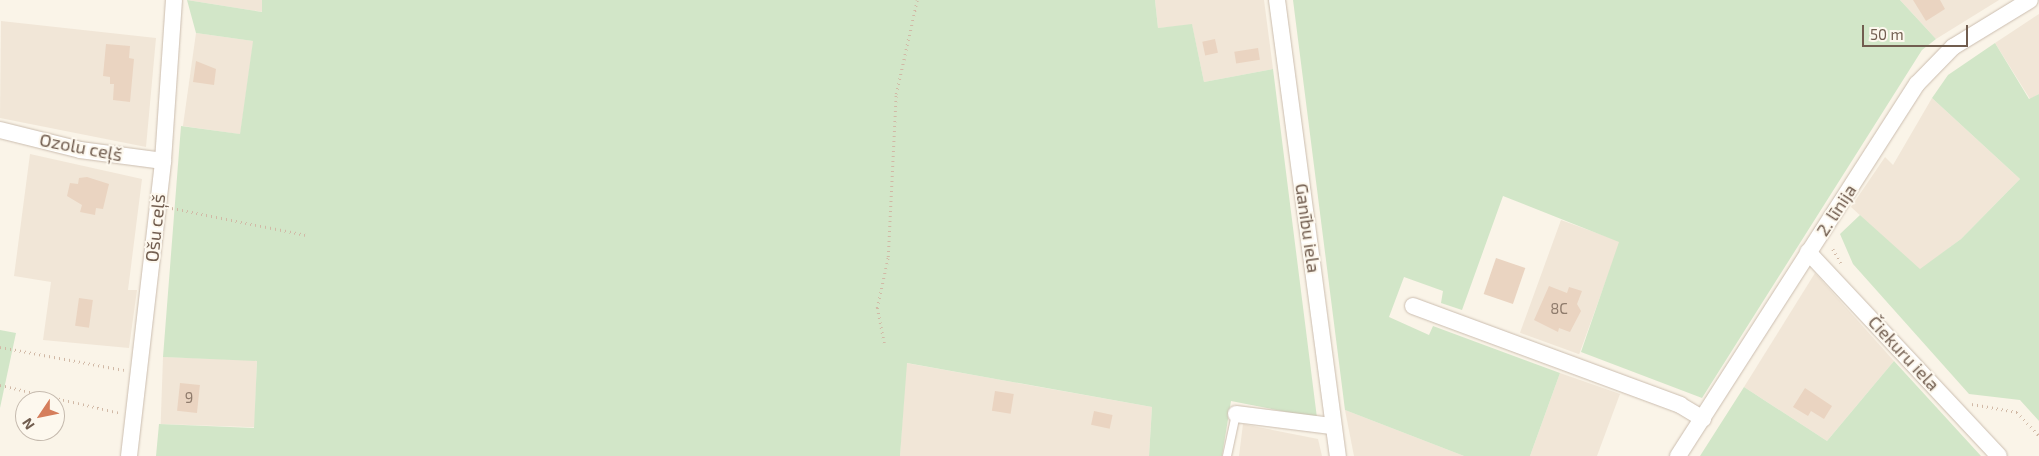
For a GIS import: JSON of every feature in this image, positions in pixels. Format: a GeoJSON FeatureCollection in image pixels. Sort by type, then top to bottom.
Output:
{"type":"FeatureCollection","features":[{"type":"Feature","properties":{"kind":"street","name":"Ošu ceļš"},"geometry":{"type":"LineString","coordinates":[[129,456],[163,161],[174,0]]}},
{"type":"Feature","properties":{"kind":"street","name":"Ganību iela"},"geometry":{"type":"LineString","coordinates":[[1277,0],[1332,426],[1338,456]]}},
{"type":"Feature","properties":{"kind":"street","name":"2. līnija"},"geometry":{"type":"LineString","coordinates":[[1678,456],[1917,84],[1954,47],[2030,0]]}},
{"type":"Feature","properties":{"kind":"street","name":"Ozolu ceļš"},"geometry":{"type":"LineString","coordinates":[[0,130],[80,150],[163,161]]}},
{"type":"Feature","properties":{"kind":"street","name":"Čiekuru iela"},"geometry":{"type":"LineString","coordinates":[[1808,252],[1999,456]]}},
{"type":"Feature","properties":{"kind":"street"},"geometry":{"type":"LineString","coordinates":[[1414,306],[1680,405],[1702,418]]}},
{"type":"Feature","properties":{"kind":"street"},"geometry":{"type":"LineString","coordinates":[[1236,414],[1332,426]]}},
{"type":"Feature","properties":{"kind":"lane"},"geometry":{"type":"LineString","coordinates":[[1227,456],[1236,414]]}},
{"type":"Feature","properties":{"kind":"path"},"geometry":{"type":"LineString","coordinates":[[884,343],[876,308],[888,257],[896,94],[917,0]]}},
{"type":"Feature","properties":{"kind":"path"},"geometry":{"type":"LineString","coordinates":[[158,206],[306,235]]}},
{"type":"Feature","properties":{"kind":"path"},"geometry":{"type":"LineString","coordinates":[[1833,249],[1845,269]]}},
{"type":"Feature","properties":{"kind":"path"},"geometry":{"type":"LineString","coordinates":[[0,347],[139,373]]}},
{"type":"Feature","properties":{"kind":"path"},"geometry":{"type":"LineString","coordinates":[[0,385],[133,416]]}},
{"type":"Feature","properties":{"kind":"path"},"geometry":{"type":"LineString","coordinates":[[1967,402],[2016,412],[2039,436]]}},
{"type":"Feature","properties":{"kind":"shaded area"},"geometry":{"type":"Polygon","coordinates":[[[187,0],[262,0],[263,12],[187,0]]]}},
{"type":"Feature","properties":{"kind":"shaded area"},"geometry":{"type":"Polygon","coordinates":[[[1155,0],[1264,0],[1273,69],[1204,82],[1192,25],[1158,28],[1155,0]]]}},
{"type":"Feature","properties":{"kind":"shaded area"},"geometry":{"type":"Polygon","coordinates":[[[1900,0],[1999,0],[1936,39],[1900,0]]]}},
{"type":"Feature","properties":{"kind":"shaded area"},"geometry":{"type":"Polygon","coordinates":[[[2039,14],[2039,94],[2030,99],[1995,43],[2039,14]]]}},
{"type":"Feature","properties":{"kind":"shaded area"},"geometry":{"type":"Polygon","coordinates":[[[1,21],[156,38],[146,147],[0,118],[1,21]]]}},
{"type":"Feature","properties":{"kind":"shaded area"},"geometry":{"type":"Polygon","coordinates":[[[196,33],[253,41],[240,134],[183,126],[196,33]]]}},
{"type":"Feature","properties":{"kind":"shaded area"},"geometry":{"type":"Polygon","coordinates":[[[1932,98],[2020,179],[1961,239],[1920,270],[1851,207],[1885,157],[1893,165],[1932,98]]]}},
{"type":"Feature","properties":{"kind":"shaded area"},"geometry":{"type":"Polygon","coordinates":[[[30,154],[142,179],[128,290],[137,290],[129,348],[43,340],[51,282],[14,276],[30,154]]]}},
{"type":"Feature","properties":{"kind":"shaded area"},"geometry":{"type":"Polygon","coordinates":[[[1561,220],[1620,242],[1579,354],[1520,333],[1561,220]]]}},
{"type":"Feature","properties":{"kind":"shaded area"},"geometry":{"type":"Polygon","coordinates":[[[1815,273],[1894,361],[1827,441],[1744,387],[1815,273]]]}},
{"type":"Feature","properties":{"kind":"shaded area"},"geometry":{"type":"Polygon","coordinates":[[[163,357],[257,360],[255,427],[161,424],[163,357]]]}},
{"type":"Feature","properties":{"kind":"shaded area"},"geometry":{"type":"Polygon","coordinates":[[[906,363],[1152,407],[1149,456],[900,456],[906,363]]]}},
{"type":"Feature","properties":{"kind":"shaded area"},"geometry":{"type":"Polygon","coordinates":[[[1560,373],[1620,394],[1597,456],[1530,456],[1560,373]]]}},
{"type":"Feature","properties":{"kind":"shaded area"},"geometry":{"type":"Polygon","coordinates":[[[1345,410],[1464,456],[1354,456],[1345,410]]]}},
{"type":"Feature","properties":{"kind":"shaded area"},"geometry":{"type":"Polygon","coordinates":[[[1243,424],[1318,439],[1322,456],[1239,456],[1243,424]]]}},
{"type":"Feature","properties":{"kind":"green space"},"geometry":{"type":"Polygon","coordinates":[[[187,0],[262,12],[262,0],[1155,0],[1158,28],[1192,24],[1204,82],[1273,69],[1317,418],[1231,401],[1222,456],[1149,456],[1152,407],[907,363],[900,456],[156,456],[159,424],[254,428],[257,361],[163,357],[181,126],[240,134],[253,41],[196,33],[187,0]]]}},
{"type":"Feature","properties":{"kind":"green space"},"geometry":{"type":"Polygon","coordinates":[[[1293,0],[1900,0],[1936,39],[1922,50],[1702,398],[1581,352],[1619,242],[1503,196],[1462,310],[1441,303],[1443,291],[1404,277],[1389,317],[1429,335],[1433,326],[1560,373],[1530,456],[1464,456],[1345,410],[1293,0]]]}},
{"type":"Feature","properties":{"kind":"green space"},"geometry":{"type":"Polygon","coordinates":[[[1995,43],[2029,99],[2039,94],[2039,421],[2020,400],[1969,394],[1853,264],[1840,234],[1860,215],[1920,269],[1961,239],[2020,179],[1932,98],[1948,75],[1995,43]]]}},
{"type":"Feature","properties":{"kind":"green space"},"geometry":{"type":"Polygon","coordinates":[[[0,330],[16,333],[0,408],[0,330]]]}},
{"type":"Feature","properties":{"kind":"green space"},"geometry":{"type":"Polygon","coordinates":[[[1894,361],[1981,456],[1700,456],[1744,387],[1827,441],[1894,361]]]}},
{"type":"Feature","properties":{"kind":"building"},"geometry":{"type":"Polygon","coordinates":[[[1913,0],[1940,0],[1945,9],[1926,21],[1913,0]]]}},
{"type":"Feature","properties":{"kind":"building"},"geometry":{"type":"Polygon","coordinates":[[[1215,39],[1218,53],[1205,55],[1202,42],[1215,39]]]}},
{"type":"Feature","properties":{"kind":"building"},"geometry":{"type":"Polygon","coordinates":[[[106,44],[130,46],[129,58],[134,59],[130,102],[113,100],[114,84],[110,84],[110,77],[103,76],[106,44]]]}},
{"type":"Feature","properties":{"kind":"building"},"geometry":{"type":"Polygon","coordinates":[[[1258,48],[1260,60],[1236,64],[1234,52],[1258,48]]]}},
{"type":"Feature","properties":{"kind":"building"},"geometry":{"type":"Polygon","coordinates":[[[196,61],[216,69],[214,85],[193,82],[196,61]]]}},
{"type":"Feature","properties":{"kind":"building"},"geometry":{"type":"Polygon","coordinates":[[[87,177],[109,184],[103,209],[96,208],[95,215],[80,212],[82,205],[67,196],[70,183],[78,184],[79,178],[87,177]]]}},
{"type":"Feature","properties":{"kind":"building"},"geometry":{"type":"Polygon","coordinates":[[[1496,258],[1525,268],[1513,304],[1484,294],[1496,258]]]}},
{"type":"Feature","properties":{"kind":"building"},"geometry":{"type":"Polygon","coordinates":[[[1549,286],[1567,293],[1569,287],[1582,291],[1577,304],[1581,311],[1570,332],[1559,328],[1558,332],[1534,320],[1549,286]]]}},
{"type":"Feature","properties":{"kind":"building"},"geometry":{"type":"Polygon","coordinates":[[[79,298],[93,300],[89,328],[75,326],[79,298]]]}},
{"type":"Feature","properties":{"kind":"building"},"geometry":{"type":"Polygon","coordinates":[[[180,383],[200,385],[197,413],[177,411],[180,383]]]}},
{"type":"Feature","properties":{"kind":"building"},"geometry":{"type":"Polygon","coordinates":[[[1805,388],[1832,406],[1824,419],[1811,411],[1808,416],[1793,407],[1805,388]]]}},
{"type":"Feature","properties":{"kind":"building"},"geometry":{"type":"Polygon","coordinates":[[[995,391],[1014,394],[1011,414],[992,411],[995,391]]]}},
{"type":"Feature","properties":{"kind":"building"},"geometry":{"type":"Polygon","coordinates":[[[1094,411],[1113,415],[1110,429],[1091,425],[1094,411]]]}}]}
